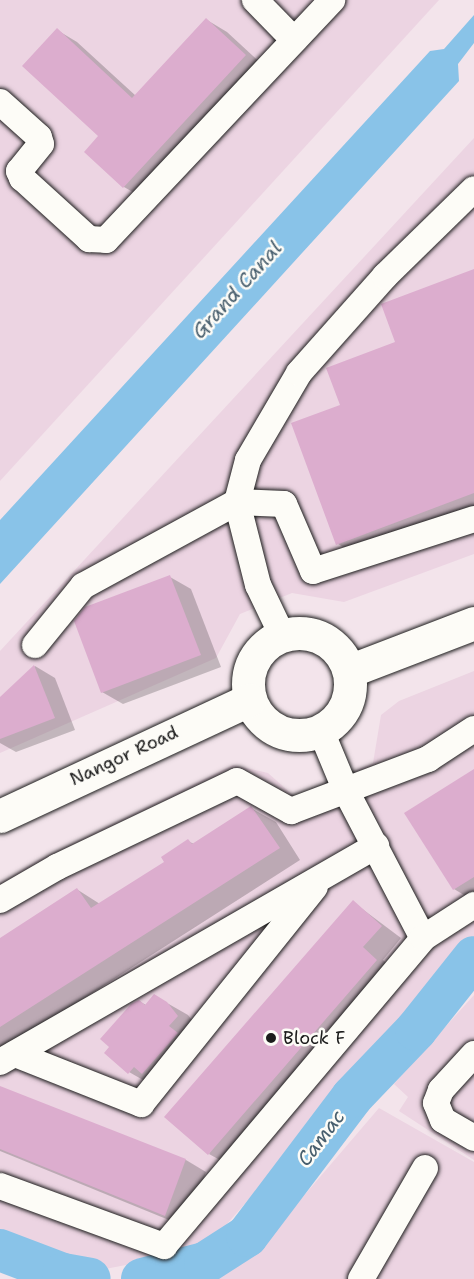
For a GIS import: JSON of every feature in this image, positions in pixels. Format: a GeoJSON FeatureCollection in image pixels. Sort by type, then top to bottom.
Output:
{"type":"FeatureCollection","features":[{"type":"Feature","properties":{"kind":"main road"},"geometry":{"type":"LineString","coordinates":[[349,671],[474,623]]}},
{"type":"Feature","properties":{"kind":"main road"},"geometry":{"type":"LineString","coordinates":[[299,632],[323,639],[342,655],[349,671],[351,689],[346,706],[336,721],[321,731],[295,735],[270,728],[249,700],[249,668],[268,642],[282,635],[299,632]]}},
{"type":"Feature","properties":{"kind":"main road","name":"Nangor Road"},"geometry":{"type":"LineString","coordinates":[[0,816],[249,700]]}},
{"type":"Feature","properties":{"kind":"lane"},"geometry":{"type":"LineString","coordinates":[[255,0],[294,40]]}},
{"type":"Feature","properties":{"kind":"lane"},"geometry":{"type":"LineString","coordinates":[[0,102],[39,137],[37,149],[19,171],[22,178],[89,239],[106,240],[332,0]]}},
{"type":"Feature","properties":{"kind":"lane"},"geometry":{"type":"LineString","coordinates":[[282,635],[258,585],[237,502],[248,460],[299,373],[385,276],[474,189]]}},
{"type":"Feature","properties":{"kind":"lane"},"geometry":{"type":"LineString","coordinates":[[35,645],[83,586],[237,502],[284,504],[313,571],[474,519]]}},
{"type":"Feature","properties":{"kind":"lane"},"geometry":{"type":"LineString","coordinates":[[0,900],[57,867],[237,781],[291,811],[428,759],[474,729]]}},
{"type":"Feature","properties":{"kind":"lane"},"geometry":{"type":"LineString","coordinates":[[321,731],[345,791],[423,938]]}},
{"type":"Feature","properties":{"kind":"lane"},"geometry":{"type":"LineString","coordinates":[[8,1058],[376,846]]}},
{"type":"Feature","properties":{"kind":"lane"},"geometry":{"type":"LineString","coordinates":[[8,1058],[141,1104],[324,876]]}},
{"type":"Feature","properties":{"kind":"lane"},"geometry":{"type":"LineString","coordinates":[[0,1186],[164,1246],[423,938],[474,905]]}},
{"type":"Feature","properties":{"kind":"lane"},"geometry":{"type":"LineString","coordinates":[[474,1054],[441,1090],[436,1103],[443,1120],[474,1138]]}},
{"type":"Feature","properties":{"kind":"lane"},"geometry":{"type":"LineString","coordinates":[[361,1279],[425,1168]]}},
{"type":"Feature","properties":{"kind":"shaded area"},"geometry":{"type":"Polygon","coordinates":[[[0,0],[439,0],[0,481],[0,0]]]}},
{"type":"Feature","properties":{"kind":"shaded area"},"geometry":{"type":"Polygon","coordinates":[[[474,138],[474,554],[344,602],[292,593],[240,614],[216,658],[0,753],[0,651],[474,138]]]}},
{"type":"Feature","properties":{"kind":"shaded area"},"geometry":{"type":"Polygon","coordinates":[[[474,671],[474,944],[212,1241],[162,1258],[100,1270],[0,1234],[0,883],[40,859],[233,765],[268,773],[294,796],[373,763],[381,715],[399,701],[474,671]]]}},
{"type":"Feature","properties":{"kind":"shaded area"},"geometry":{"type":"Polygon","coordinates":[[[474,995],[474,1160],[399,1111],[408,1097],[394,1084],[474,995]]]}},
{"type":"Feature","properties":{"kind":"shaded area"},"geometry":{"type":"Polygon","coordinates":[[[379,1108],[474,1162],[474,1279],[196,1279],[225,1269],[260,1247],[379,1108]]]}},
{"type":"Feature","properties":{"kind":"water","name":"Grand Canal"},"geometry":{"type":"Polygon","coordinates":[[[474,15],[474,43],[458,64],[459,81],[0,584],[0,520],[430,51],[444,49],[474,15]]]}},
{"type":"Feature","properties":{"kind":"building"},"geometry":{"type":"Polygon","coordinates":[[[206,18],[246,55],[123,188],[84,152],[98,136],[22,66],[57,28],[132,98],[206,18]]]}},
{"type":"Feature","properties":{"kind":"building"},"geometry":{"type":"Polygon","coordinates":[[[474,269],[474,493],[336,545],[291,423],[340,405],[326,368],[395,342],[381,304],[474,269]]]}},
{"type":"Feature","properties":{"kind":"building"},"geometry":{"type":"Polygon","coordinates":[[[170,575],[201,655],[101,693],[74,621],[85,607],[170,575]]]}},
{"type":"Feature","properties":{"kind":"building"},"geometry":{"type":"Polygon","coordinates":[[[34,665],[55,718],[0,739],[0,697],[34,665]]]}},
{"type":"Feature","properties":{"kind":"building"},"geometry":{"type":"Polygon","coordinates":[[[474,769],[474,877],[453,890],[404,813],[474,769]]]}},
{"type":"Feature","properties":{"kind":"building"},"geometry":{"type":"Polygon","coordinates":[[[251,806],[280,848],[0,1027],[0,938],[77,888],[91,908],[164,862],[161,857],[188,839],[192,844],[251,806]]]}},
{"type":"Feature","properties":{"kind":"building","name":"Block F"},"geometry":{"type":"Polygon","coordinates":[[[353,900],[382,926],[363,947],[377,960],[208,1155],[164,1117],[353,900]]]}},
{"type":"Feature","properties":{"kind":"building"},"geometry":{"type":"Polygon","coordinates":[[[154,994],[167,1002],[178,1016],[169,1026],[178,1033],[142,1074],[134,1067],[128,1074],[104,1053],[109,1047],[100,1039],[131,1004],[139,1000],[145,1005],[154,994]]]}},
{"type":"Feature","properties":{"kind":"building"},"geometry":{"type":"Polygon","coordinates":[[[0,1086],[186,1159],[165,1216],[0,1149],[0,1086]]]}},
{"type":"Feature","properties":{"kind":"waterway","name":"Camac"},"geometry":{"type":"LineString","coordinates":[[142,1279],[205,1263],[247,1236],[352,1097],[416,1030],[474,957]]}},
{"type":"Feature","properties":{"kind":"waterway","name":"Camac"},"geometry":{"type":"LineString","coordinates":[[0,1250],[63,1274],[90,1279]]}},
{"type":"Feature","properties":{"kind":"place","name":"Block F"},"geometry":{"type":"Point","coordinates":[271,1038]}}]}
